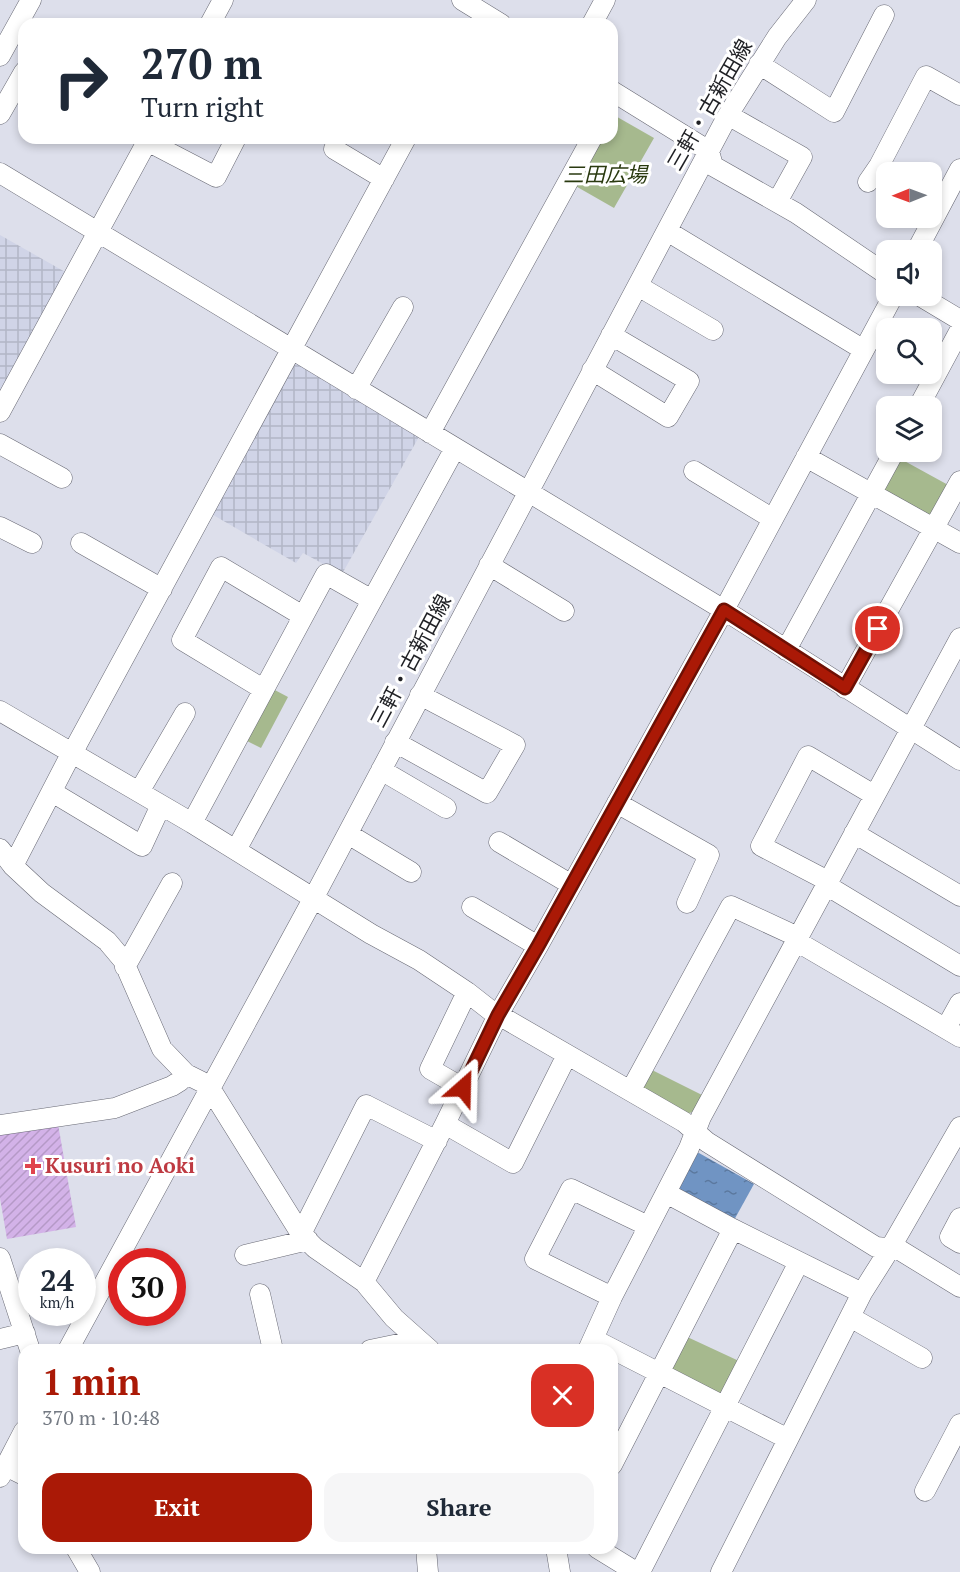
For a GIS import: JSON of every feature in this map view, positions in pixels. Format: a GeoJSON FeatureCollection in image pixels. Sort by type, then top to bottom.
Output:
{"type":"FeatureCollection","features":[{"type":"Feature","properties":{"kind":"street"},"geometry":{"type":"LineString","coordinates":[[20,18],[30,0]]}},
{"type":"Feature","properties":{"kind":"street"},"geometry":{"type":"LineString","coordinates":[[594,18],[605,0]]}},
{"type":"Feature","properties":{"kind":"street","name":"三軒・古新田線"},"geometry":{"type":"LineString","coordinates":[[71,1344],[314,899],[420,694],[728,115],[759,64],[806,0]]}},
{"type":"Feature","properties":{"kind":"street"},"geometry":{"type":"LineString","coordinates":[[212,18],[218,2]]}},
{"type":"Feature","properties":{"kind":"street"},"geometry":{"type":"LineString","coordinates":[[472,8],[490,18]]}},
{"type":"Feature","properties":{"kind":"street"},"geometry":{"type":"LineString","coordinates":[[759,64],[834,112],[884,15]]}},
{"type":"Feature","properties":{"kind":"street"},"geometry":{"type":"LineString","coordinates":[[0,56],[18,22]]}},
{"type":"Feature","properties":{"kind":"street"},"geometry":{"type":"LineString","coordinates":[[884,162],[926,76],[960,95]]}},
{"type":"Feature","properties":{"kind":"street"},"geometry":{"type":"LineString","coordinates":[[0,114],[18,82]]}},
{"type":"Feature","properties":{"kind":"street"},"geometry":{"type":"LineString","coordinates":[[618,98],[709,151],[713,166],[777,202],[876,267]]}},
{"type":"Feature","properties":{"kind":"street"},"geometry":{"type":"LineString","coordinates":[[728,115],[802,157],[777,202]]}},
{"type":"Feature","properties":{"kind":"street"},"geometry":{"type":"LineString","coordinates":[[0,412],[146,144]]}},
{"type":"Feature","properties":{"kind":"street"},"geometry":{"type":"LineString","coordinates":[[155,144],[216,177],[233,144]]}},
{"type":"Feature","properties":{"kind":"street"},"geometry":{"type":"LineString","coordinates":[[13,866],[71,754],[403,144]]}},
{"type":"Feature","properties":{"kind":"street"},"geometry":{"type":"LineString","coordinates":[[430,433],[589,144]]}},
{"type":"Feature","properties":{"kind":"street"},"geometry":{"type":"LineString","coordinates":[[334,149],[384,178]]}},
{"type":"Feature","properties":{"kind":"street"},"geometry":{"type":"LineString","coordinates":[[942,194],[960,169]]}},
{"type":"Feature","properties":{"kind":"street"},"geometry":{"type":"LineString","coordinates":[[0,173],[724,610],[960,760]]}},
{"type":"Feature","properties":{"kind":"street"},"geometry":{"type":"LineString","coordinates":[[667,231],[864,350]]}},
{"type":"Feature","properties":{"kind":"street"},"geometry":{"type":"LineString","coordinates":[[638,286],[713,330]]}},
{"type":"Feature","properties":{"kind":"street"},"geometry":{"type":"LineString","coordinates":[[364,1282],[441,1133],[498,1015],[724,610],[888,306]]}},
{"type":"Feature","properties":{"kind":"street"},"geometry":{"type":"LineString","coordinates":[[937,306],[960,320]]}},
{"type":"Feature","properties":{"kind":"street"},"geometry":{"type":"LineString","coordinates":[[356,389],[403,307]]}},
{"type":"Feature","properties":{"kind":"street"},"geometry":{"type":"LineString","coordinates":[[924,396],[960,330]]}},
{"type":"Feature","properties":{"kind":"street"},"geometry":{"type":"LineString","coordinates":[[592,370],[668,417],[689,381],[611,335]]}},
{"type":"Feature","properties":{"kind":"street"},"geometry":{"type":"LineString","coordinates":[[0,444],[62,478]]}},
{"type":"Feature","properties":{"kind":"street"},"geometry":{"type":"LineString","coordinates":[[236,850],[455,448]]}},
{"type":"Feature","properties":{"kind":"street"},"geometry":{"type":"LineString","coordinates":[[806,457],[960,543]]}},
{"type":"Feature","properties":{"kind":"street"},"geometry":{"type":"LineString","coordinates":[[786,650],[889,462]]}},
{"type":"Feature","properties":{"kind":"street"},"geometry":{"type":"LineString","coordinates":[[694,471],[773,519]]}},
{"type":"Feature","properties":{"kind":"street"},"geometry":{"type":"LineString","coordinates":[[845,688],[960,481]]}},
{"type":"Feature","properties":{"kind":"street"},"geometry":{"type":"LineString","coordinates":[[0,527],[32,543]]}},
{"type":"Feature","properties":{"kind":"street"},"geometry":{"type":"LineString","coordinates":[[81,543],[162,588]]}},
{"type":"Feature","properties":{"kind":"street"},"geometry":{"type":"LineString","coordinates":[[489,565],[564,611]]}},
{"type":"Feature","properties":{"kind":"street"},"geometry":{"type":"LineString","coordinates":[[263,689],[182,640],[221,567],[303,616]]}},
{"type":"Feature","properties":{"kind":"street"},"geometry":{"type":"LineString","coordinates":[[192,823],[326,574],[372,600]]}},
{"type":"Feature","properties":{"kind":"street"},"geometry":{"type":"LineString","coordinates":[[591,1344],[701,1117],[960,638]]}},
{"type":"Feature","properties":{"kind":"street"},"geometry":{"type":"LineString","coordinates":[[395,742],[487,793],[515,745],[420,694]]}},
{"type":"Feature","properties":{"kind":"street"},"geometry":{"type":"LineString","coordinates":[[0,711],[192,823],[314,899],[419,960],[498,1015],[684,1122],[707,1142],[876,1246],[898,1249],[960,1287]]}},
{"type":"Feature","properties":{"kind":"street"},"geometry":{"type":"LineString","coordinates":[[139,792],[185,713]]}},
{"type":"Feature","properties":{"kind":"street"},"geometry":{"type":"LineString","coordinates":[[874,795],[808,756],[761,846],[827,883],[960,966]]}},
{"type":"Feature","properties":{"kind":"street"},"geometry":{"type":"LineString","coordinates":[[381,770],[446,807]]}},
{"type":"Feature","properties":{"kind":"street"},"geometry":{"type":"LineString","coordinates":[[52,792],[142,846],[161,805]]}},
{"type":"Feature","properties":{"kind":"street"},"geometry":{"type":"LineString","coordinates":[[617,802],[709,855],[687,903]]}},
{"type":"Feature","properties":{"kind":"street"},"geometry":{"type":"LineString","coordinates":[[854,833],[960,896]]}},
{"type":"Feature","properties":{"kind":"street"},"geometry":{"type":"LineString","coordinates":[[348,834],[411,872]]}},
{"type":"Feature","properties":{"kind":"street"},"geometry":{"type":"LineString","coordinates":[[500,842],[572,885]]}},
{"type":"Feature","properties":{"kind":"street"},"geometry":{"type":"LineString","coordinates":[[0,849],[13,866],[42,893],[107,941],[123,960],[162,1049],[186,1074],[210,1088],[305,1237],[364,1282],[394,1318],[423,1344]]}},
{"type":"Feature","properties":{"kind":"street"},"geometry":{"type":"LineString","coordinates":[[125,967],[172,883]]}},
{"type":"Feature","properties":{"kind":"street"},"geometry":{"type":"LineString","coordinates":[[631,1090],[731,906],[797,939],[953,1033],[960,1003]]}},
{"type":"Feature","properties":{"kind":"street"},"geometry":{"type":"LineString","coordinates":[[472,907],[538,946]]}},
{"type":"Feature","properties":{"kind":"street"},"geometry":{"type":"LineString","coordinates":[[463,1088],[430,1069],[467,992]]}},
{"type":"Feature","properties":{"kind":"street"},"geometry":{"type":"LineString","coordinates":[[245,1255],[305,1237],[366,1105],[513,1163],[567,1055]]}},
{"type":"Feature","properties":{"kind":"street"},"geometry":{"type":"LineString","coordinates":[[0,1125],[115,1108],[172,1086],[186,1074]]}},
{"type":"Feature","properties":{"kind":"street"},"geometry":{"type":"LineString","coordinates":[[722,1572],[862,1293],[960,1128]]}},
{"type":"Feature","properties":{"kind":"street"},"geometry":{"type":"LineString","coordinates":[[612,1297],[535,1259],[571,1189],[648,1226]]}},
{"type":"Feature","properties":{"kind":"street"},"geometry":{"type":"LineString","coordinates":[[666,1193],[862,1293]]}},
{"type":"Feature","properties":{"kind":"street"},"geometry":{"type":"LineString","coordinates":[[960,1218],[950,1237],[960,1243]]}},
{"type":"Feature","properties":{"kind":"street"},"geometry":{"type":"LineString","coordinates":[[618,1453],[733,1229]]}},
{"type":"Feature","properties":{"kind":"street"},"geometry":{"type":"LineString","coordinates":[[0,1258],[28,1341],[0,1339]]}},
{"type":"Feature","properties":{"kind":"street"},"geometry":{"type":"LineString","coordinates":[[607,1554],[638,1572],[799,1262]]}},
{"type":"Feature","properties":{"kind":"street"},"geometry":{"type":"LineString","coordinates":[[260,1294],[272,1344]]}},
{"type":"Feature","properties":{"kind":"street"},"geometry":{"type":"LineString","coordinates":[[850,1317],[922,1358]]}},
{"type":"Feature","properties":{"kind":"street"},"geometry":{"type":"LineString","coordinates":[[618,1356],[659,1373],[788,1439]]}},
{"type":"Feature","properties":{"kind":"street"},"geometry":{"type":"LineString","coordinates":[[925,1491],[960,1424]]}},
{"type":"Feature","properties":{"kind":"street"},"geometry":{"type":"LineString","coordinates":[[18,1442],[3,1471],[18,1474]]}},
{"type":"Feature","properties":{"kind":"street"},"geometry":{"type":"LineString","coordinates":[[80,1554],[90,1572]]}},
{"type":"Feature","properties":{"kind":"street"},"geometry":{"type":"LineString","coordinates":[[426,1554],[428,1572]]}},
{"type":"Feature","properties":{"kind":"street"},"geometry":{"type":"LineString","coordinates":[[557,1554],[560,1572]]}},
{"type":"Feature","properties":{"kind":"shaded area"},"geometry":{"type":"Polygon","coordinates":[[[0,235],[67,273],[0,398],[0,235]]]}},
{"type":"Feature","properties":{"kind":"shaded area"},"geometry":{"type":"Polygon","coordinates":[[[298,360],[420,435],[342,574],[303,553],[296,563],[208,512],[286,363],[298,360]]]}},
{"type":"Feature","properties":{"kind":"green space","name":"三田広場"},"geometry":{"type":"Polygon","coordinates":[[[618,117],[654,138],[614,208],[572,184],[595,144],[618,144],[618,117]]]}},
{"type":"Feature","properties":{"kind":"green space"},"geometry":{"type":"Polygon","coordinates":[[[897,462],[906,462],[950,486],[929,518],[883,493],[882,488],[897,462]]]}},
{"type":"Feature","properties":{"kind":"green space"},"geometry":{"type":"Polygon","coordinates":[[[271,688],[288,697],[261,748],[243,739],[271,688]]]}},
{"type":"Feature","properties":{"kind":"green space"},"geometry":{"type":"Polygon","coordinates":[[[650,1069],[704,1096],[696,1111],[686,1114],[644,1090],[643,1081],[650,1069]]]}},
{"type":"Feature","properties":{"kind":"green space"},"geometry":{"type":"Polygon","coordinates":[[[683,1335],[739,1361],[724,1392],[716,1394],[672,1370],[683,1335]]]}},
{"type":"Feature","properties":{"kind":"water"},"geometry":{"type":"Polygon","coordinates":[[[699,1153],[754,1184],[733,1222],[679,1194],[676,1186],[691,1154],[699,1153]]]}},
{"type":"Feature","properties":{"kind":"building","name":"Kusuri no Aoki"},"geometry":{"type":"Polygon","coordinates":[[[58,1124],[76,1227],[7,1239],[0,1198],[0,1134],[58,1124]]]}},
{"type":"Feature","properties":{"kind":"place","name":"Kusuri no Aoki"},"geometry":{"type":"Point","coordinates":[33,1166]}},
{"type":"Feature","properties":{"kind":"route"},"geometry":{"type":"LineString","coordinates":[[463,1088],[498,1015],[724,610],[845,688],[878,629]]}}]}
